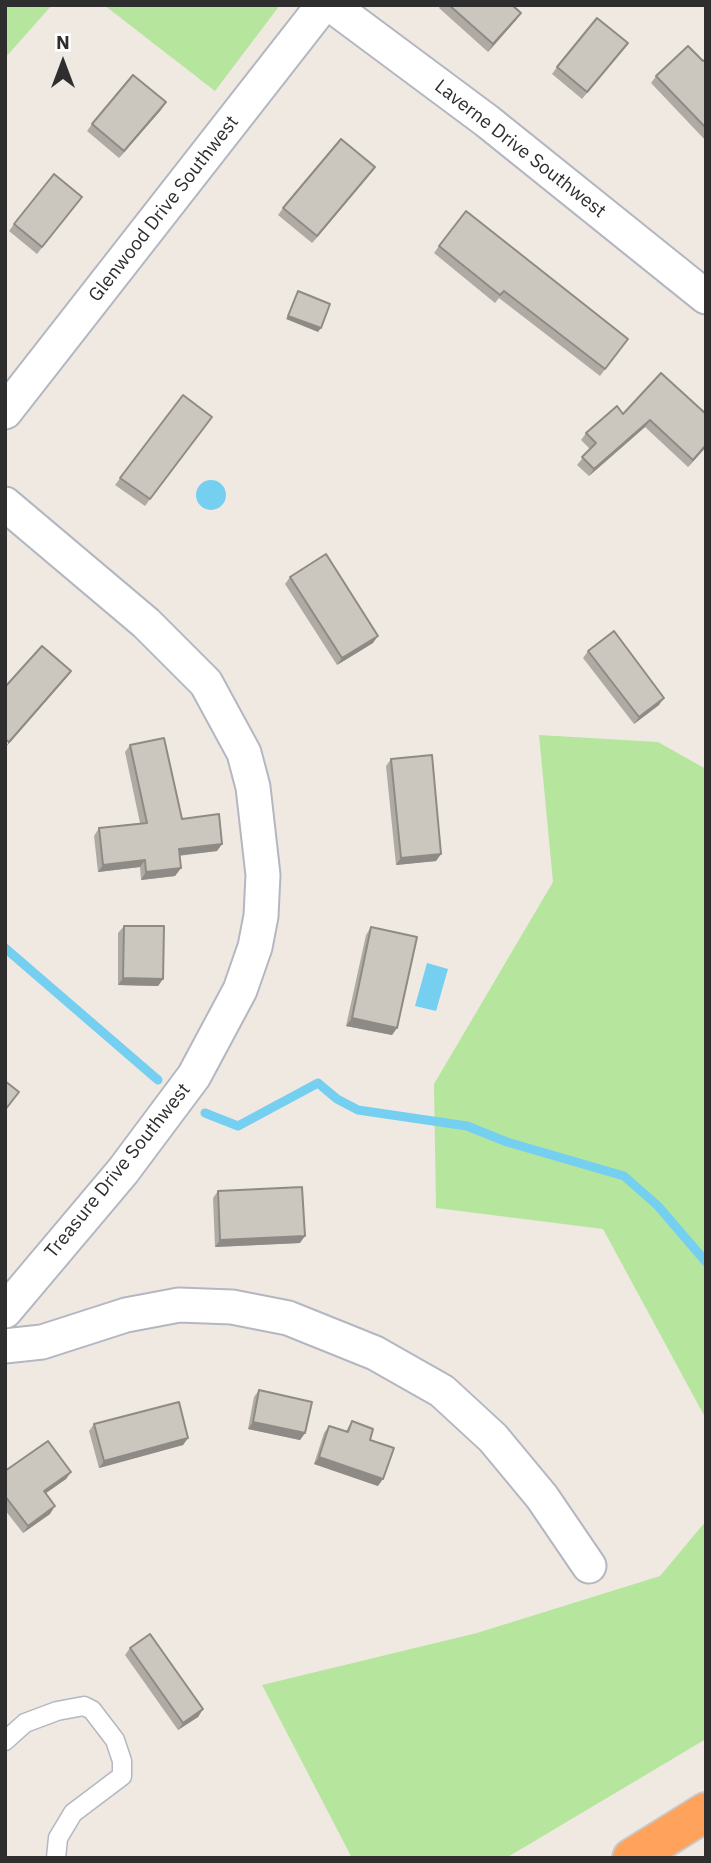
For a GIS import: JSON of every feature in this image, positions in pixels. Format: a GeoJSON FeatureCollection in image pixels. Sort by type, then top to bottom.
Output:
{"type":"FeatureCollection","features":[{"type":"Feature","properties":{"kind":"highway"},"geometry":{"type":"LineString","coordinates":[[632,1858],[706,1812]]}},
{"type":"Feature","properties":{"kind":"street","name":"Glenwood Drive Southwest"},"geometry":{"type":"LineString","coordinates":[[5,412],[323,5]]}},
{"type":"Feature","properties":{"kind":"street","name":"Laverne Drive Southwest"},"geometry":{"type":"LineString","coordinates":[[331,5],[487,121],[706,297]]}},
{"type":"Feature","properties":{"kind":"street","name":"Treasure Drive Southwest"},"geometry":{"type":"LineString","coordinates":[[5,503],[146,623],[206,683],[244,753],[253,787],[263,875],[261,916],[251,958],[240,990],[194,1076],[123,1171],[5,1311]]}},
{"type":"Feature","properties":{"kind":"street"},"geometry":{"type":"LineString","coordinates":[[5,1346],[43,1342],[126,1314],[179,1305],[232,1307],[288,1318],[375,1353],[442,1391],[493,1438],[542,1497],[589,1566]]}},
{"type":"Feature","properties":{"kind":"lane"},"geometry":{"type":"LineString","coordinates":[[5,1741],[25,1723],[57,1711],[84,1706],[92,1710],[114,1740],[122,1761],[122,1776],[73,1813],[58,1838],[56,1858]]}},
{"type":"Feature","properties":{"kind":"green space"},"geometry":{"type":"Polygon","coordinates":[[[5,5],[52,5],[5,58],[5,5]]]}},
{"type":"Feature","properties":{"kind":"green space"},"geometry":{"type":"Polygon","coordinates":[[[104,5],[280,5],[215,91],[104,5]]]}},
{"type":"Feature","properties":{"kind":"green space"},"geometry":{"type":"Polygon","coordinates":[[[539,735],[658,742],[706,769],[706,1419],[603,1229],[436,1208],[434,1084],[553,882],[539,735]]]}},
{"type":"Feature","properties":{"kind":"green space"},"geometry":{"type":"Polygon","coordinates":[[[706,1521],[706,1739],[506,1858],[352,1858],[262,1685],[477,1633],[660,1576],[706,1521]]]}},
{"type":"Feature","properties":{"kind":"water"},"geometry":{"type":"Polygon","coordinates":[[[211,480],[222,484],[226,495],[222,506],[211,510],[200,506],[196,495],[200,484],[211,480]]]}},
{"type":"Feature","properties":{"kind":"water"},"geometry":{"type":"Polygon","coordinates":[[[427,963],[448,969],[436,1011],[415,1006],[427,963]]]}},
{"type":"Feature","properties":{"kind":"building"},"geometry":{"type":"Polygon","coordinates":[[[449,5],[512,5],[521,13],[493,44],[449,5]]]}},
{"type":"Feature","properties":{"kind":"building"},"geometry":{"type":"Polygon","coordinates":[[[597,18],[628,43],[587,92],[557,67],[597,18]]]}},
{"type":"Feature","properties":{"kind":"building"},"geometry":{"type":"Polygon","coordinates":[[[688,46],[703,61],[706,59],[706,128],[656,76],[688,46]]]}},
{"type":"Feature","properties":{"kind":"building"},"geometry":{"type":"Polygon","coordinates":[[[133,75],[166,102],[124,151],[92,124],[133,75]]]}},
{"type":"Feature","properties":{"kind":"building"},"geometry":{"type":"Polygon","coordinates":[[[341,139],[375,167],[317,236],[283,208],[341,139]]]}},
{"type":"Feature","properties":{"kind":"building"},"geometry":{"type":"Polygon","coordinates":[[[54,174],[82,197],[42,247],[14,224],[54,174]]]}},
{"type":"Feature","properties":{"kind":"building"},"geometry":{"type":"Polygon","coordinates":[[[466,211],[628,339],[605,369],[504,291],[500,295],[439,246],[466,211]]]}},
{"type":"Feature","properties":{"kind":"building"},"geometry":{"type":"Polygon","coordinates":[[[298,291],[330,304],[321,328],[288,316],[298,291]]]}},
{"type":"Feature","properties":{"kind":"building"},"geometry":{"type":"Polygon","coordinates":[[[661,373],[706,414],[706,445],[693,460],[650,420],[594,469],[582,457],[596,443],[586,433],[617,406],[623,414],[661,373]]]}},
{"type":"Feature","properties":{"kind":"building"},"geometry":{"type":"Polygon","coordinates":[[[183,395],[212,417],[150,499],[120,478],[183,395]]]}},
{"type":"Feature","properties":{"kind":"building"},"geometry":{"type":"Polygon","coordinates":[[[326,554],[378,636],[342,658],[290,577],[326,554]]]}},
{"type":"Feature","properties":{"kind":"building"},"geometry":{"type":"Polygon","coordinates":[[[614,631],[664,698],[639,717],[588,651],[614,631]]]}},
{"type":"Feature","properties":{"kind":"building"},"geometry":{"type":"Polygon","coordinates":[[[42,646],[71,671],[9,742],[5,739],[5,687],[42,646]]]}},
{"type":"Feature","properties":{"kind":"building"},"geometry":{"type":"Polygon","coordinates":[[[164,738],[182,819],[219,814],[222,844],[179,849],[181,868],[146,872],[145,860],[103,865],[99,828],[147,823],[130,745],[164,738]]]}},
{"type":"Feature","properties":{"kind":"building"},"geometry":{"type":"Polygon","coordinates":[[[432,755],[441,854],[401,858],[391,759],[432,755]]]}},
{"type":"Feature","properties":{"kind":"building"},"geometry":{"type":"Polygon","coordinates":[[[124,926],[164,926],[163,979],[123,978],[124,926]]]}},
{"type":"Feature","properties":{"kind":"building"},"geometry":{"type":"Polygon","coordinates":[[[371,927],[417,937],[397,1028],[352,1018],[371,927]]]}},
{"type":"Feature","properties":{"kind":"building"},"geometry":{"type":"Polygon","coordinates":[[[5,1081],[19,1092],[5,1110],[5,1081]]]}},
{"type":"Feature","properties":{"kind":"building"},"geometry":{"type":"Polygon","coordinates":[[[302,1187],[305,1236],[220,1240],[218,1191],[302,1187]]]}},
{"type":"Feature","properties":{"kind":"building"},"geometry":{"type":"Polygon","coordinates":[[[259,1390],[312,1402],[305,1433],[253,1422],[259,1390]]]}},
{"type":"Feature","properties":{"kind":"building"},"geometry":{"type":"Polygon","coordinates":[[[179,1402],[188,1438],[104,1461],[94,1424],[179,1402]]]}},
{"type":"Feature","properties":{"kind":"building"},"geometry":{"type":"Polygon","coordinates":[[[352,1421],[373,1429],[370,1440],[394,1448],[383,1479],[319,1457],[329,1426],[348,1432],[352,1421]]]}},
{"type":"Feature","properties":{"kind":"building"},"geometry":{"type":"Polygon","coordinates":[[[48,1441],[71,1472],[44,1491],[55,1506],[28,1526],[5,1496],[5,1471],[48,1441]]]}},
{"type":"Feature","properties":{"kind":"building"},"geometry":{"type":"Polygon","coordinates":[[[150,1634],[203,1709],[183,1723],[130,1648],[150,1634]]]}},
{"type":"Feature","properties":{"kind":"waterway"},"geometry":{"type":"LineString","coordinates":[[5,948],[158,1080]]}},
{"type":"Feature","properties":{"kind":"waterway"},"geometry":{"type":"LineString","coordinates":[[205,1113],[238,1126],[318,1083],[337,1099],[358,1110],[467,1126],[507,1142],[624,1176],[658,1206],[706,1262]]}}]}
